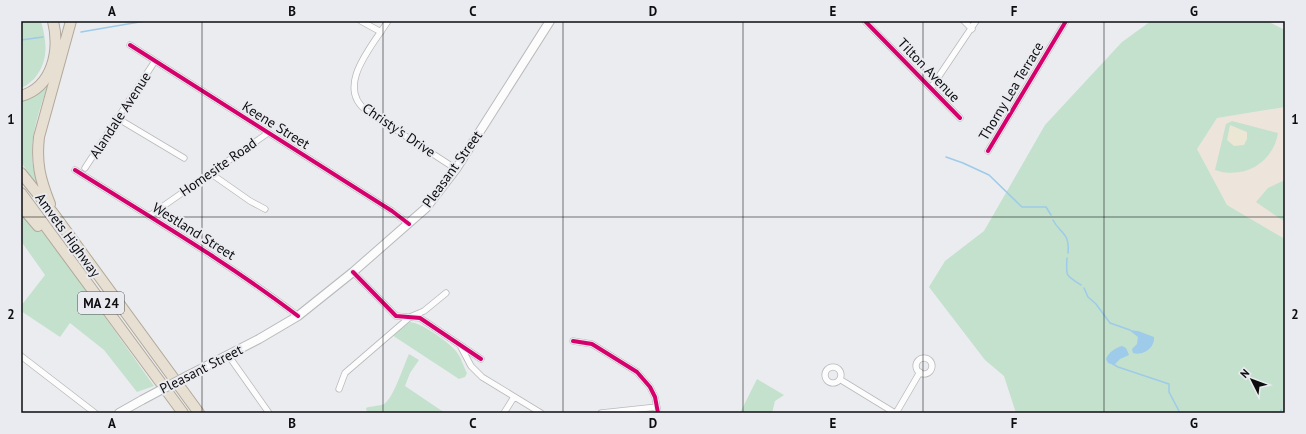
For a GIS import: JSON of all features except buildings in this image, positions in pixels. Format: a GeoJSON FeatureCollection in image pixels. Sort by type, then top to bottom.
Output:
{"type":"FeatureCollection","features":[{"type":"Feature","properties":{"kind":"highway"},"geometry":{"type":"LineString","coordinates":[[21,96],[39,86],[51,69],[55,56],[52,21]]}},
{"type":"Feature","properties":{"kind":"highway"},"geometry":{"type":"LineString","coordinates":[[53,213],[38,168],[37,153],[39,137],[71,21]]}},
{"type":"Feature","properties":{"kind":"highway","name":"Amvets Highway"},"geometry":{"type":"LineString","coordinates":[[21,173],[53,213],[199,413]]}},
{"type":"Feature","properties":{"kind":"highway","name":"Amvets Highway"},"geometry":{"type":"LineString","coordinates":[[21,193],[58,246],[183,413]]}},
{"type":"Feature","properties":{"kind":"highway"},"geometry":{"type":"LineString","coordinates":[[21,206],[58,246]]}},
{"type":"Feature","properties":{"kind":"main road","name":"Pleasant Street"},"geometry":{"type":"LineString","coordinates":[[119,413],[298,316],[353,272],[409,224],[432,201],[456,169],[550,21]]}},
{"type":"Feature","properties":{"kind":"street"},"geometry":{"type":"LineString","coordinates":[[361,21],[381,32]]}},
{"type":"Feature","properties":{"kind":"street","name":"Christy's Drive"},"geometry":{"type":"LineString","coordinates":[[388,21],[356,74],[354,87],[357,101],[367,111],[456,169]]}},
{"type":"Feature","properties":{"kind":"street","name":"Tilton Avenue"},"geometry":{"type":"LineString","coordinates":[[865,21],[960,118]]}},
{"type":"Feature","properties":{"kind":"street"},"geometry":{"type":"LineString","coordinates":[[964,21],[972,29]]}},
{"type":"Feature","properties":{"kind":"street"},"geometry":{"type":"LineString","coordinates":[[931,88],[976,21]]}},
{"type":"Feature","properties":{"kind":"street","name":"Thorny Lea Terrace"},"geometry":{"type":"LineString","coordinates":[[988,151],[1066,21]]}},
{"type":"Feature","properties":{"kind":"street","name":"Keene Street"},"geometry":{"type":"LineString","coordinates":[[130,45],[392,211],[409,224]]}},
{"type":"Feature","properties":{"kind":"street","name":"Alandale Avenue"},"geometry":{"type":"LineString","coordinates":[[85,168],[155,61]]}},
{"type":"Feature","properties":{"kind":"street"},"geometry":{"type":"LineString","coordinates":[[117,118],[184,158]]}},
{"type":"Feature","properties":{"kind":"street","name":"Homesite Road"},"geometry":{"type":"LineString","coordinates":[[149,216],[268,133]]}},
{"type":"Feature","properties":{"kind":"street","name":"Westland Street"},"geometry":{"type":"LineString","coordinates":[[75,170],[255,284],[298,316]]}},
{"type":"Feature","properties":{"kind":"street"},"geometry":{"type":"LineString","coordinates":[[210,173],[265,209]]}},
{"type":"Feature","properties":{"kind":"street"},"geometry":{"type":"LineString","coordinates":[[353,272],[396,316],[420,318],[481,359]]}},
{"type":"Feature","properties":{"kind":"street"},"geometry":{"type":"LineString","coordinates":[[339,389],[345,373],[410,317],[424,311],[446,293]]}},
{"type":"Feature","properties":{"kind":"street"},"geometry":{"type":"LineString","coordinates":[[572,341],[592,344],[637,372],[650,387],[658,413]]}},
{"type":"Feature","properties":{"kind":"street"},"geometry":{"type":"LineString","coordinates":[[461,347],[471,366],[482,377],[541,413]]}},
{"type":"Feature","properties":{"kind":"street"},"geometry":{"type":"LineString","coordinates":[[228,355],[270,413]]}},
{"type":"Feature","properties":{"kind":"street"},"geometry":{"type":"LineString","coordinates":[[21,356],[95,413]]}},
{"type":"Feature","properties":{"kind":"street"},"geometry":{"type":"LineString","coordinates":[[841,380],[896,413],[920,372]]}},
{"type":"Feature","properties":{"kind":"street"},"geometry":{"type":"LineString","coordinates":[[504,413],[514,397]]}},
{"type":"Feature","properties":{"kind":"street"},"geometry":{"type":"LineString","coordinates":[[601,413],[657,406]]}},
{"type":"Feature","properties":{"kind":"shaded area"},"geometry":{"type":"Polygon","coordinates":[[[1285,107],[1285,239],[1227,205],[1197,149],[1217,118],[1285,107]]]}},
{"type":"Feature","properties":{"kind":"green space"},"geometry":{"type":"Polygon","coordinates":[[[21,21],[41,21],[45,37],[45,52],[39,72],[34,79],[21,88],[21,21]]]}},
{"type":"Feature","properties":{"kind":"green space"},"geometry":{"type":"Polygon","coordinates":[[[1151,21],[1267,21],[1285,30],[1285,107],[1217,118],[1197,149],[1227,205],[1285,239],[1285,413],[1016,413],[1004,376],[985,360],[929,287],[945,261],[984,231],[1045,125],[1122,42],[1151,21]]]}},
{"type":"Feature","properties":{"kind":"green space"},"geometry":{"type":"Polygon","coordinates":[[[52,73],[38,115],[33,136],[32,160],[37,182],[34,182],[21,162],[21,101],[52,73]]]}},
{"type":"Feature","properties":{"kind":"green space"},"geometry":{"type":"Polygon","coordinates":[[[1232,121],[1278,133],[1275,144],[1264,161],[1246,171],[1226,173],[1215,170],[1226,124],[1232,121]]]}},
{"type":"Feature","properties":{"kind":"green space"},"geometry":{"type":"Polygon","coordinates":[[[1285,180],[1285,222],[1256,202],[1268,188],[1285,180]]]}},
{"type":"Feature","properties":{"kind":"green space"},"geometry":{"type":"Polygon","coordinates":[[[21,206],[45,233],[154,386],[137,392],[104,350],[70,323],[60,337],[21,311],[21,306],[45,275],[21,241],[21,206]]]}},
{"type":"Feature","properties":{"kind":"green space"},"geometry":{"type":"Polygon","coordinates":[[[410,322],[427,329],[440,337],[457,352],[467,373],[465,377],[459,379],[392,335],[410,322]]]}},
{"type":"Feature","properties":{"kind":"green space"},"geometry":{"type":"Polygon","coordinates":[[[409,354],[419,360],[410,373],[405,386],[445,413],[367,413],[366,408],[382,405],[391,396],[409,354]]]}},
{"type":"Feature","properties":{"kind":"green space"},"geometry":{"type":"Polygon","coordinates":[[[757,379],[784,395],[775,401],[772,413],[740,413],[757,379]]]}},
{"type":"Feature","properties":{"kind":"sand"},"geometry":{"type":"Polygon","coordinates":[[[1230,125],[1247,132],[1247,139],[1244,145],[1234,146],[1227,140],[1230,125]]]}},
{"type":"Feature","properties":{"kind":"water"},"geometry":{"type":"Polygon","coordinates":[[[1129,330],[1138,331],[1154,337],[1153,345],[1144,352],[1137,354],[1133,353],[1132,349],[1137,344],[1138,337],[1129,330]]]}},
{"type":"Feature","properties":{"kind":"water"},"geometry":{"type":"Polygon","coordinates":[[[1122,346],[1126,348],[1129,355],[1120,359],[1114,365],[1108,363],[1106,359],[1109,354],[1122,346]]]}},
{"type":"Feature","properties":{"kind":"waterway"},"geometry":{"type":"LineString","coordinates":[[81,32],[145,21]]}},
{"type":"Feature","properties":{"kind":"waterway"},"geometry":{"type":"LineString","coordinates":[[21,40],[43,37]]}},
{"type":"Feature","properties":{"kind":"waterway"},"geometry":{"type":"LineString","coordinates":[[946,157],[989,175],[1022,207],[1046,207],[1051,215]]}},
{"type":"Feature","properties":{"kind":"waterway"},"geometry":{"type":"LineString","coordinates":[[1053,220],[1066,237],[1068,253]]}},
{"type":"Feature","properties":{"kind":"waterway"},"geometry":{"type":"LineString","coordinates":[[1067,258],[1067,272],[1069,277],[1081,285]]}},
{"type":"Feature","properties":{"kind":"waterway"},"geometry":{"type":"LineString","coordinates":[[1084,288],[1088,297],[1096,304],[1110,323],[1130,330]]}},
{"type":"Feature","properties":{"kind":"waterway"},"geometry":{"type":"LineString","coordinates":[[1113,364],[1169,384],[1169,392],[1180,413]]}},
{"type":"Feature","properties":{"kind":"cycle path"},"geometry":{"type":"LineString","coordinates":[[865,21],[960,118]]}},
{"type":"Feature","properties":{"kind":"cycle path"},"geometry":{"type":"LineString","coordinates":[[988,151],[1066,21]]}},
{"type":"Feature","properties":{"kind":"cycle path"},"geometry":{"type":"LineString","coordinates":[[130,45],[392,211],[409,224]]}},
{"type":"Feature","properties":{"kind":"cycle path"},"geometry":{"type":"LineString","coordinates":[[75,170],[216,258],[298,316]]}},
{"type":"Feature","properties":{"kind":"cycle path"},"geometry":{"type":"LineString","coordinates":[[353,272],[396,316],[420,318],[481,359]]}},
{"type":"Feature","properties":{"kind":"cycle path"},"geometry":{"type":"LineString","coordinates":[[573,341],[592,344],[637,372],[650,387],[655,397],[658,413]]}}]}
